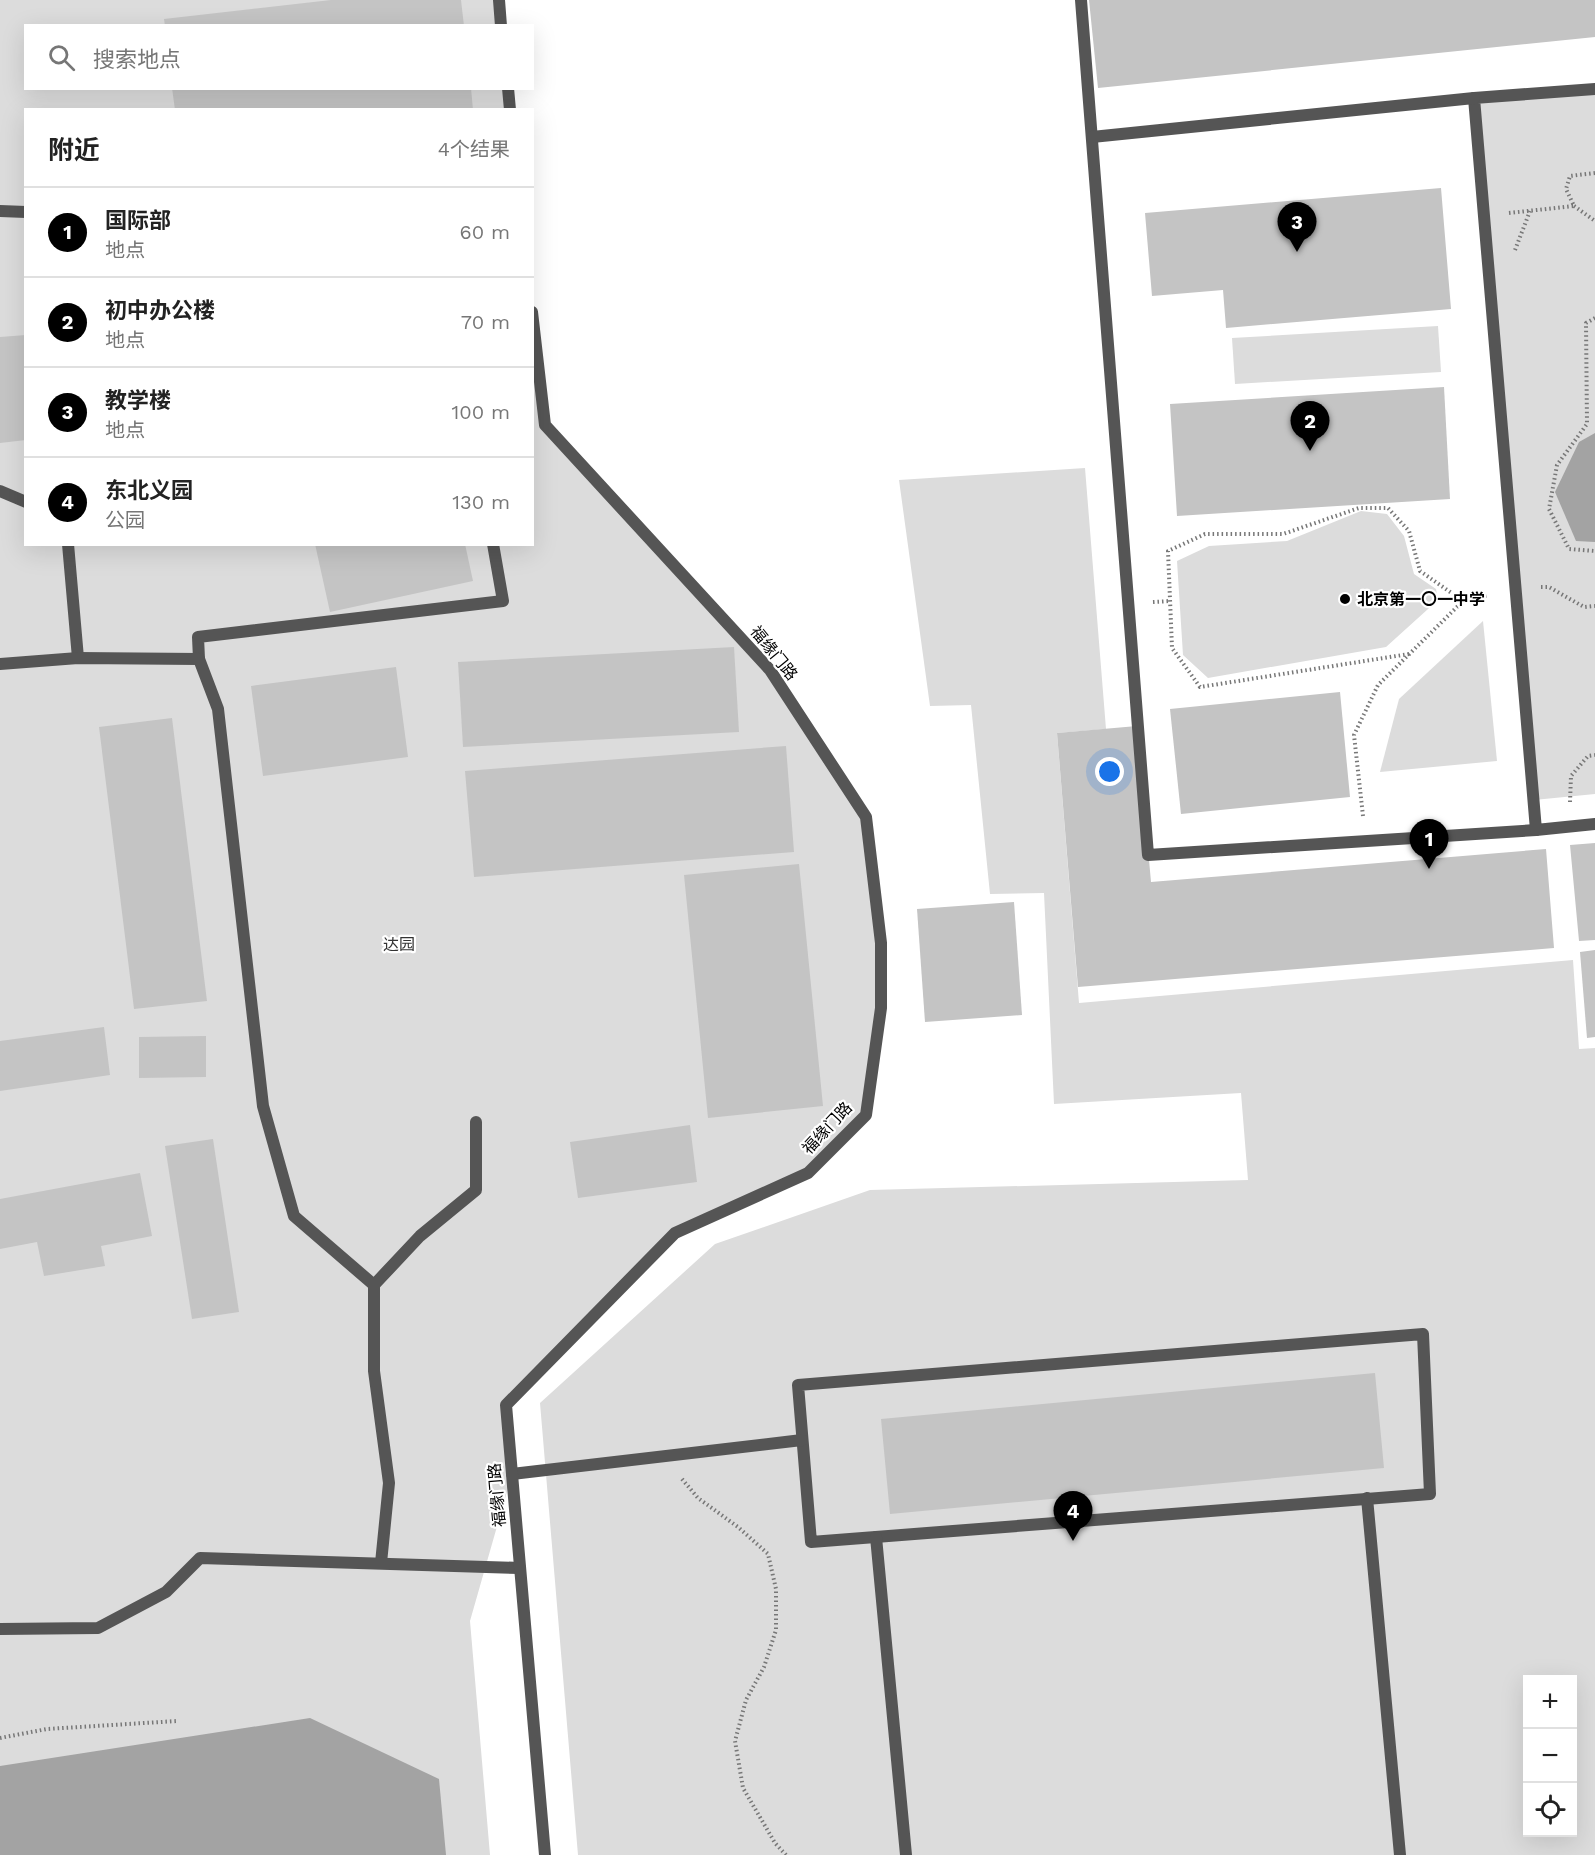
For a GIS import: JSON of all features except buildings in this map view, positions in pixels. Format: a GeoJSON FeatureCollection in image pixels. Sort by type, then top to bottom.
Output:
{"type":"FeatureCollection","features":[{"type":"Feature","properties":{"kind":"street"},"geometry":{"type":"LineString","coordinates":[[498,0],[501,24]]}},
{"type":"Feature","properties":{"kind":"street"},"geometry":{"type":"LineString","coordinates":[[1081,0],[1148,855],[1536,830],[1595,824]]}},
{"type":"Feature","properties":{"kind":"street"},"geometry":{"type":"LineString","coordinates":[[1092,137],[1595,88]]}},
{"type":"Feature","properties":{"kind":"street"},"geometry":{"type":"LineString","coordinates":[[508,90],[510,108]]}},
{"type":"Feature","properties":{"kind":"street"},"geometry":{"type":"LineString","coordinates":[[1474,98],[1536,830]]}},
{"type":"Feature","properties":{"kind":"street"},"geometry":{"type":"LineString","coordinates":[[0,211],[24,212]]}},
{"type":"Feature","properties":{"kind":"street","name":"福缘门路"},"geometry":{"type":"LineString","coordinates":[[534,329],[545,425],[770,670],[866,817],[881,942],[881,1008],[866,1115],[808,1173],[675,1233],[506,1405],[545,1855]]}},
{"type":"Feature","properties":{"kind":"street"},"geometry":{"type":"LineString","coordinates":[[0,491],[24,501]]}},
{"type":"Feature","properties":{"kind":"street"},"geometry":{"type":"LineString","coordinates":[[68,546],[78,658]]}},
{"type":"Feature","properties":{"kind":"street"},"geometry":{"type":"LineString","coordinates":[[374,1286],[294,1216],[263,1106],[218,709],[199,660],[198,637],[503,602],[493,546]]}},
{"type":"Feature","properties":{"kind":"street"},"geometry":{"type":"LineString","coordinates":[[0,664],[78,658],[199,660]]}},
{"type":"Feature","properties":{"kind":"street"},"geometry":{"type":"LineString","coordinates":[[381,1563],[389,1483],[374,1371],[374,1286],[420,1236],[476,1190],[476,1122]]}},
{"type":"Feature","properties":{"kind":"street"},"geometry":{"type":"LineString","coordinates":[[1423,1335],[1430,1494],[1367,1498],[812,1542],[798,1385],[1423,1335]]}},
{"type":"Feature","properties":{"kind":"street"},"geometry":{"type":"LineString","coordinates":[[512,1474],[802,1440]]}},
{"type":"Feature","properties":{"kind":"street"},"geometry":{"type":"LineString","coordinates":[[1367,1498],[1400,1855]]}},
{"type":"Feature","properties":{"kind":"street"},"geometry":{"type":"LineString","coordinates":[[876,1537],[906,1855]]}},
{"type":"Feature","properties":{"kind":"street"},"geometry":{"type":"LineString","coordinates":[[0,1629],[99,1629],[166,1592],[200,1558],[520,1568]]}},
{"type":"Feature","properties":{"kind":"path"},"geometry":{"type":"LineString","coordinates":[[1595,173],[1570,176],[1566,189],[1574,206],[1595,221]]}},
{"type":"Feature","properties":{"kind":"path"},"geometry":{"type":"LineString","coordinates":[[1484,216],[1574,206]]}},
{"type":"Feature","properties":{"kind":"path"},"geometry":{"type":"LineString","coordinates":[[1595,318],[1587,323],[1587,424],[1557,465],[1549,509],[1569,549],[1595,551]]}},
{"type":"Feature","properties":{"kind":"path"},"geometry":{"type":"LineString","coordinates":[[1409,654],[1200,687],[1172,648],[1168,550],[1205,534],[1283,534],[1359,508],[1388,508],[1409,531],[1420,571],[1463,601]]}},
{"type":"Feature","properties":{"kind":"path"},"geometry":{"type":"LineString","coordinates":[[1366,841],[1354,735],[1378,685],[1463,601],[1516,589],[1549,587],[1584,607],[1595,606]]}},
{"type":"Feature","properties":{"kind":"path"},"geometry":{"type":"LineString","coordinates":[[1570,826],[1571,776],[1588,756],[1595,755]]}},
{"type":"Feature","properties":{"kind":"path"},"geometry":{"type":"LineString","coordinates":[[662,1456],[698,1498],[738,1527],[768,1554],[776,1589],[776,1630],[764,1667],[746,1700],[735,1741],[743,1788],[775,1843],[786,1855]]}},
{"type":"Feature","properties":{"kind":"path"},"geometry":{"type":"LineString","coordinates":[[0,1738],[47,1729],[177,1721]]}},
{"type":"Feature","properties":{"kind":"green space","name":"达园"},"geometry":{"type":"Polygon","coordinates":[[[0,0],[495,0],[498,24],[24,24],[24,90],[505,90],[508,108],[24,108],[24,546],[534,546],[534,330],[545,425],[770,670],[866,817],[881,942],[866,1115],[808,1173],[675,1233],[506,1405],[512,1474],[470,1621],[490,1855],[0,1855],[0,0]]]}},
{"type":"Feature","properties":{"kind":"green space"},"geometry":{"type":"Polygon","coordinates":[[[1595,89],[1595,794],[1534,800],[1474,98],[1595,89]]]}},
{"type":"Feature","properties":{"kind":"green space"},"geometry":{"type":"Polygon","coordinates":[[[1438,326],[1441,372],[1235,384],[1232,338],[1438,326]]]}},
{"type":"Feature","properties":{"kind":"green space"},"geometry":{"type":"Polygon","coordinates":[[[1085,468],[1106,729],[1057,733],[1079,1003],[1573,960],[1579,1049],[1595,1048],[1595,1855],[578,1855],[540,1403],[715,1244],[870,1190],[1248,1180],[1241,1093],[1054,1104],[1044,893],[990,894],[971,705],[930,706],[899,480],[1085,468]]]}},
{"type":"Feature","properties":{"kind":"green space"},"geometry":{"type":"Polygon","coordinates":[[[1361,511],[1387,514],[1404,536],[1414,574],[1436,589],[1438,600],[1386,647],[1208,678],[1183,655],[1177,561],[1209,546],[1287,541],[1361,511]]]}},
{"type":"Feature","properties":{"kind":"green space"},"geometry":{"type":"Polygon","coordinates":[[[1483,621],[1497,761],[1380,772],[1399,699],[1483,621]]]}},
{"type":"Feature","properties":{"kind":"shaded area"},"geometry":{"type":"Polygon","coordinates":[[[1595,433],[1595,542],[1576,541],[1555,492],[1579,442],[1595,433]]]}},
{"type":"Feature","properties":{"kind":"shaded area"},"geometry":{"type":"Polygon","coordinates":[[[310,1718],[439,1779],[446,1855],[0,1855],[0,1766],[310,1718]]]}},
{"type":"Feature","properties":{"kind":"place","name":"教学楼"},"geometry":{"type":"Point","coordinates":[1297,252]}},
{"type":"Feature","properties":{"kind":"place","name":"初中办公楼"},"geometry":{"type":"Point","coordinates":[1310,451]}},
{"type":"Feature","properties":{"kind":"place","name":"北京第一〇一中学"},"geometry":{"type":"Point","coordinates":[1345,599]}},
{"type":"Feature","properties":{"kind":"place","name":"国际部"},"geometry":{"type":"Point","coordinates":[1429,869]}},
{"type":"Feature","properties":{"kind":"place","name":"东北义园"},"geometry":{"type":"Point","coordinates":[1073,1541]}}]}
